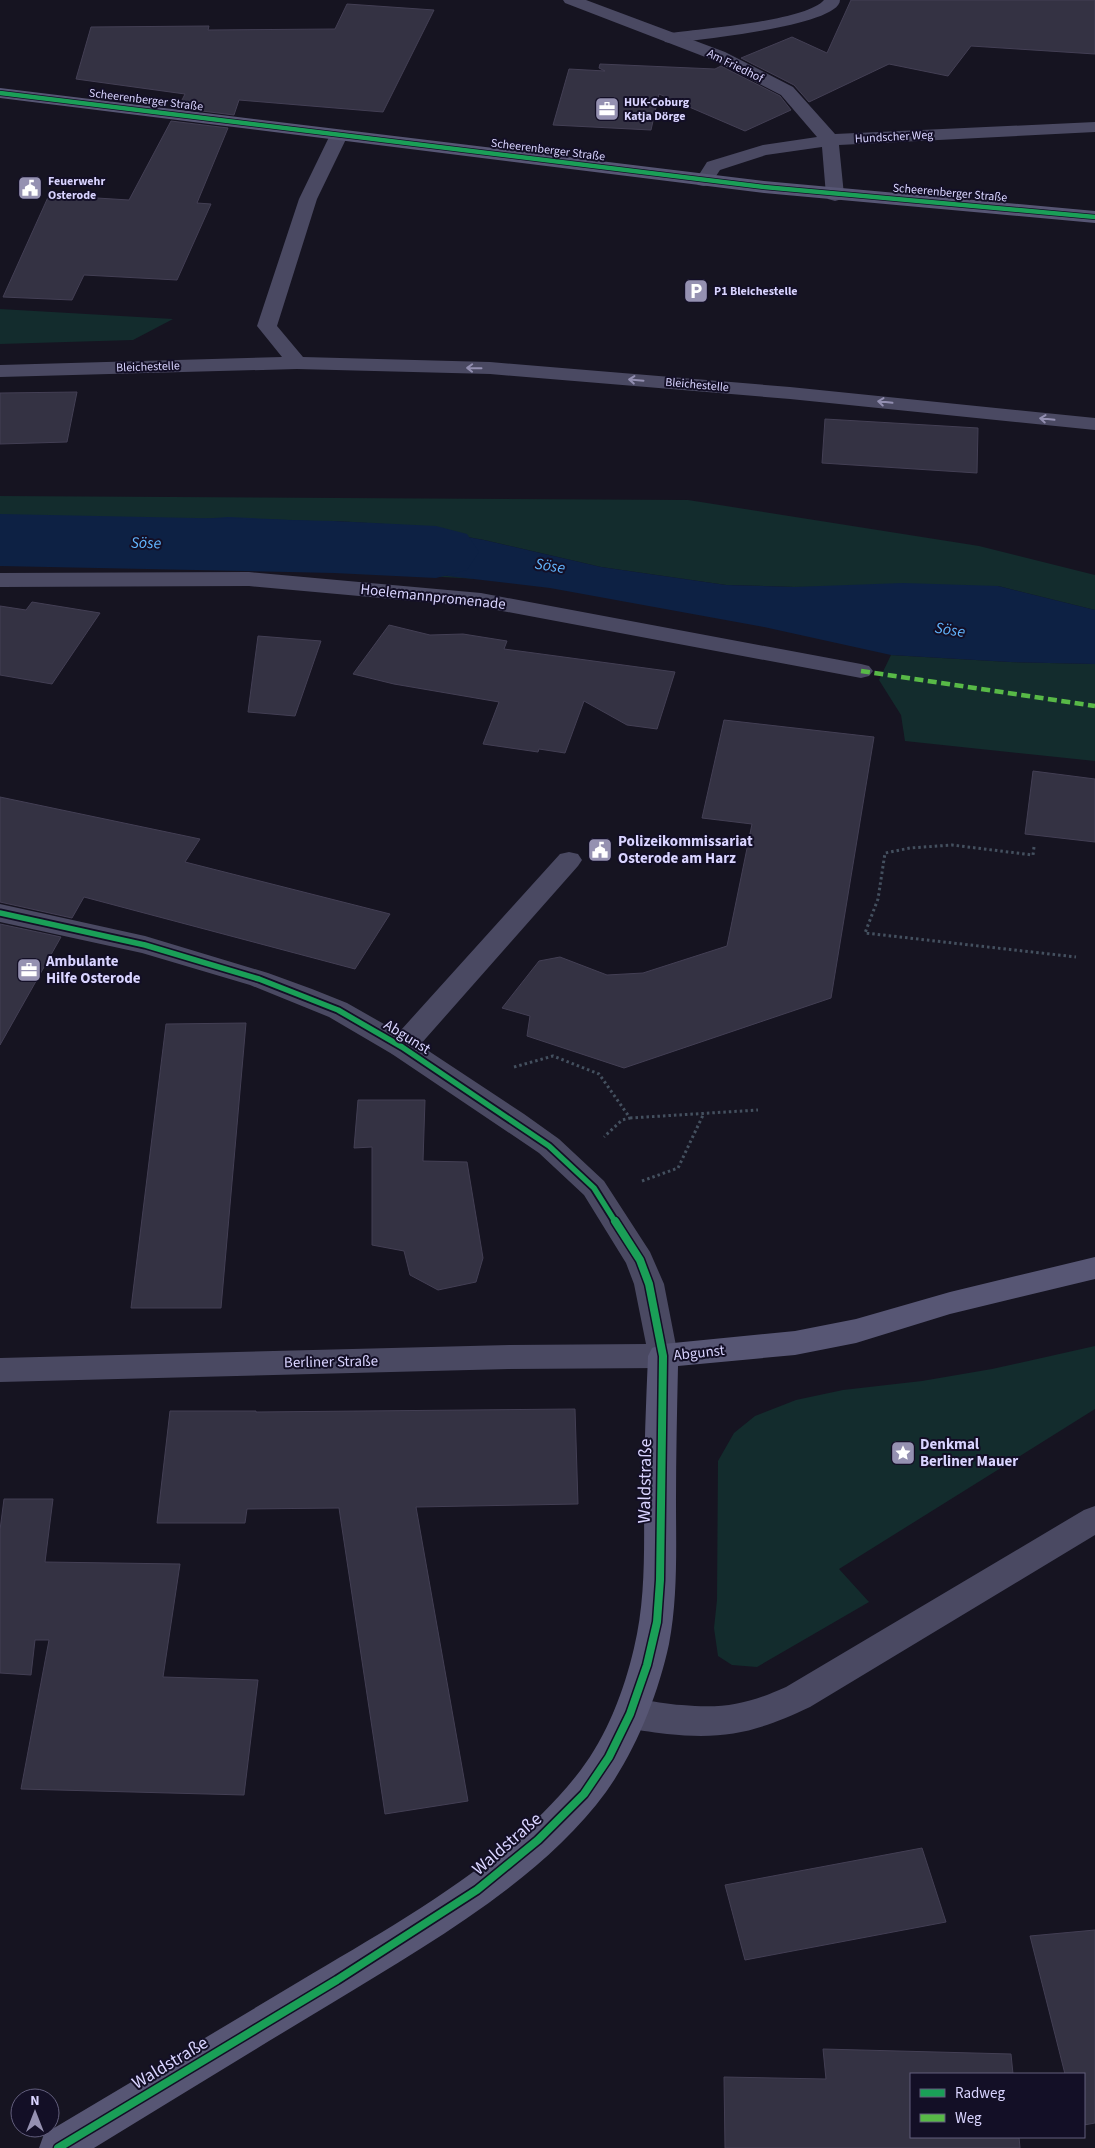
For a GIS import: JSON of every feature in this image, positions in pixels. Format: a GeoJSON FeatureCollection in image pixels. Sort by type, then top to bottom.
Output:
{"type":"FeatureCollection","features":[{"type":"Feature","properties":{"kind":"main road","name":"Scheerenberger Straße"},"geometry":{"type":"LineString","coordinates":[[0,93],[835,195],[1095,217]]}},
{"type":"Feature","properties":{"kind":"main road","name":"Abgunst"},"geometry":{"type":"LineString","coordinates":[[663,1356],[795,1343],[856,1331],[950,1303],[1095,1268]]}},
{"type":"Feature","properties":{"kind":"main road","name":"Waldstraße"},"geometry":{"type":"LineString","coordinates":[[58,2148],[345,1975],[477,1890],[538,1840],[584,1794],[610,1757],[630,1714],[647,1665],[657,1622],[660,1580],[663,1356]]}},
{"type":"Feature","properties":{"kind":"street","name":"Am Friedhof"},"geometry":{"type":"LineString","coordinates":[[571,0],[719,56],[787,91],[830,140]]}},
{"type":"Feature","properties":{"kind":"street"},"geometry":{"type":"LineString","coordinates":[[671,38],[775,25],[810,16],[832,4],[832,0]]}},
{"type":"Feature","properties":{"kind":"street","name":"Hundscher Weg"},"geometry":{"type":"LineString","coordinates":[[704,180],[714,166],[763,150],[830,140],[1095,127]]}},
{"type":"Feature","properties":{"kind":"street"},"geometry":{"type":"LineString","coordinates":[[297,363],[267,326],[308,199],[339,135]]}},
{"type":"Feature","properties":{"kind":"street"},"geometry":{"type":"LineString","coordinates":[[830,140],[835,195]]}},
{"type":"Feature","properties":{"kind":"street","name":"Bleichestelle"},"geometry":{"type":"LineString","coordinates":[[0,371],[297,363],[490,368],[790,393],[1095,424]]}},
{"type":"Feature","properties":{"kind":"street","name":"Hoelemannpromenade"},"geometry":{"type":"LineString","coordinates":[[0,580],[249,579],[481,600],[861,671]]}},
{"type":"Feature","properties":{"kind":"street"},"geometry":{"type":"LineString","coordinates":[[402,1047],[568,860]]}},
{"type":"Feature","properties":{"kind":"street","name":"Abgunst"},"geometry":{"type":"LineString","coordinates":[[0,913],[145,945],[259,979],[338,1010],[402,1047],[455,1082],[549,1146],[598,1195],[640,1260],[649,1284],[663,1356]]}},
{"type":"Feature","properties":{"kind":"street","name":"Berliner Straße"},"geometry":{"type":"LineString","coordinates":[[0,1370],[509,1357],[663,1356]]}},
{"type":"Feature","properties":{"kind":"street"},"geometry":{"type":"LineString","coordinates":[[630,1714],[689,1722],[734,1721],[764,1713],[798,1697],[1095,1519]]}},
{"type":"Feature","properties":{"kind":"path"},"geometry":{"type":"LineString","coordinates":[[1034,847],[1033,855],[952,845],[910,848],[885,853],[878,899],[865,933],[1076,957]]}},
{"type":"Feature","properties":{"kind":"path"},"geometry":{"type":"LineString","coordinates":[[455,1082],[553,1056],[599,1074],[630,1118]]}},
{"type":"Feature","properties":{"kind":"path"},"geometry":{"type":"LineString","coordinates":[[571,1166],[622,1120],[758,1110]]}},
{"type":"Feature","properties":{"kind":"path"},"geometry":{"type":"LineString","coordinates":[[598,1195],[678,1168],[704,1113]]}},
{"type":"Feature","properties":{"kind":"green space"},"geometry":{"type":"Polygon","coordinates":[[[0,309],[173,319],[133,340],[0,344],[0,309]]]}},
{"type":"Feature","properties":{"kind":"green space"},"geometry":{"type":"Polygon","coordinates":[[[0,496],[688,500],[979,546],[1095,575],[1095,610],[998,586],[794,587],[726,585],[601,567],[484,540],[400,525],[335,521],[0,527],[0,496]]]}},
{"type":"Feature","properties":{"kind":"green space"},"geometry":{"type":"Polygon","coordinates":[[[99,539],[137,544],[283,545],[306,552],[328,562],[479,579],[242,566],[0,566],[0,544],[99,539]]]}},
{"type":"Feature","properties":{"kind":"green space"},"geometry":{"type":"Polygon","coordinates":[[[891,655],[1010,662],[1095,664],[1095,761],[905,741],[901,715],[879,680],[891,655]]]}},
{"type":"Feature","properties":{"kind":"green space"},"geometry":{"type":"Polygon","coordinates":[[[1095,1346],[1095,1409],[839,1569],[869,1602],[757,1667],[732,1665],[718,1656],[714,1628],[717,1600],[718,1461],[734,1433],[755,1416],[796,1400],[843,1390],[922,1381],[992,1369],[1095,1346]]]}},
{"type":"Feature","properties":{"kind":"water"},"geometry":{"type":"Polygon","coordinates":[[[228,517],[400,525],[484,540],[601,567],[726,585],[794,587],[903,583],[998,586],[1095,610],[1095,664],[1010,662],[891,655],[764,627],[550,588],[328,562],[306,552],[283,545],[137,544],[99,539],[0,544],[0,527],[102,526],[228,517]]]}},
{"type":"Feature","properties":{"kind":"building"},"geometry":{"type":"Polygon","coordinates":[[[851,0],[1095,0],[1095,54],[971,46],[948,76],[889,64],[809,102],[794,85],[741,58],[792,37],[827,53],[851,0]]]}},
{"type":"Feature","properties":{"kind":"building"},"geometry":{"type":"Polygon","coordinates":[[[347,4],[434,10],[383,112],[239,100],[234,115],[178,108],[185,94],[76,79],[91,27],[209,26],[208,30],[335,29],[347,4]]]}},
{"type":"Feature","properties":{"kind":"building"},"geometry":{"type":"Polygon","coordinates":[[[600,64],[715,69],[721,66],[780,96],[791,110],[745,131],[659,94],[651,130],[553,125],[569,69],[605,71],[599,68],[600,64]]]}},
{"type":"Feature","properties":{"kind":"building"},"geometry":{"type":"Polygon","coordinates":[[[171,121],[228,128],[197,203],[211,204],[177,280],[84,275],[72,300],[3,297],[49,195],[129,200],[171,121]]]}},
{"type":"Feature","properties":{"kind":"building"},"geometry":{"type":"Polygon","coordinates":[[[77,392],[67,442],[0,444],[0,393],[77,392]]]}},
{"type":"Feature","properties":{"kind":"building"},"geometry":{"type":"Polygon","coordinates":[[[825,419],[978,428],[977,473],[822,463],[825,419]]]}},
{"type":"Feature","properties":{"kind":"building"},"geometry":{"type":"Polygon","coordinates":[[[32,602],[100,613],[52,684],[0,675],[0,606],[26,610],[32,602]]]}},
{"type":"Feature","properties":{"kind":"building"},"geometry":{"type":"Polygon","coordinates":[[[389,625],[430,635],[463,634],[507,641],[504,649],[675,672],[657,729],[627,725],[584,701],[565,753],[539,749],[538,752],[483,744],[499,702],[394,684],[353,674],[389,625]]]}},
{"type":"Feature","properties":{"kind":"building"},"geometry":{"type":"Polygon","coordinates":[[[258,636],[321,641],[295,716],[248,712],[258,636]]]}},
{"type":"Feature","properties":{"kind":"building"},"geometry":{"type":"Polygon","coordinates":[[[724,720],[874,737],[831,998],[624,1068],[527,1036],[530,1016],[502,1008],[539,961],[560,957],[607,975],[643,973],[727,946],[752,824],[702,818],[724,720]]]}},
{"type":"Feature","properties":{"kind":"building"},"geometry":{"type":"Polygon","coordinates":[[[1033,771],[1095,779],[1095,842],[1025,834],[1033,771]]]}},
{"type":"Feature","properties":{"kind":"building"},"geometry":{"type":"Polygon","coordinates":[[[0,797],[200,839],[185,862],[390,914],[355,969],[84,897],[72,918],[0,902],[0,797]]]}},
{"type":"Feature","properties":{"kind":"building"},"geometry":{"type":"Polygon","coordinates":[[[0,924],[61,937],[0,1045],[0,924]]]}},
{"type":"Feature","properties":{"kind":"building"},"geometry":{"type":"Polygon","coordinates":[[[246,1023],[221,1308],[131,1308],[166,1024],[246,1023]]]}},
{"type":"Feature","properties":{"kind":"building"},"geometry":{"type":"Polygon","coordinates":[[[358,1100],[425,1100],[423,1161],[467,1162],[483,1258],[476,1282],[438,1290],[410,1275],[404,1251],[372,1245],[372,1147],[354,1148],[358,1100]]]}},
{"type":"Feature","properties":{"kind":"building"},"geometry":{"type":"Polygon","coordinates":[[[575,1409],[578,1504],[416,1507],[468,1801],[385,1814],[339,1508],[247,1509],[245,1523],[157,1523],[170,1411],[575,1409]]]}},
{"type":"Feature","properties":{"kind":"building"},"geometry":{"type":"Polygon","coordinates":[[[4,1499],[53,1499],[45,1562],[180,1564],[163,1677],[258,1680],[244,1795],[21,1789],[49,1640],[35,1640],[31,1675],[0,1673],[0,1530],[4,1499]]]}},
{"type":"Feature","properties":{"kind":"building"},"geometry":{"type":"Polygon","coordinates":[[[922,1848],[946,1922],[745,1960],[725,1885],[922,1848]]]}},
{"type":"Feature","properties":{"kind":"building"},"geometry":{"type":"Polygon","coordinates":[[[1095,1930],[1095,2123],[1085,2125],[1085,2073],[1065,2073],[1030,1936],[1095,1930]]]}},
{"type":"Feature","properties":{"kind":"building"},"geometry":{"type":"Polygon","coordinates":[[[823,2049],[1011,2054],[1013,2073],[910,2073],[910,2138],[1019,2138],[1020,2148],[725,2148],[724,2077],[826,2079],[823,2049]]]}},
{"type":"Feature","properties":{"kind":"waterway","name":"Söse"},"geometry":{"type":"LineString","coordinates":[[0,540],[334,547],[436,552]]}},
{"type":"Feature","properties":{"kind":"marked path"},"geometry":{"type":"LineString","coordinates":[[861,671],[1095,706]]}},
{"type":"Feature","properties":{"kind":"cycle path"},"geometry":{"type":"LineString","coordinates":[[0,93],[764,187],[1095,217]]}},
{"type":"Feature","properties":{"kind":"cycle path"},"geometry":{"type":"LineString","coordinates":[[0,913],[145,945],[259,979],[303,995],[338,1010],[402,1047],[514,1121],[549,1146],[594,1188],[640,1260],[649,1284],[663,1356],[660,1580],[657,1622],[647,1665],[630,1714],[609,1757],[584,1794],[538,1840],[477,1890],[337,1980],[58,2148]]}},
{"type":"Feature","properties":{"kind":"place","name":"HUK-Coburg Katja Dörge"},"geometry":{"type":"Point","coordinates":[607,109]}},
{"type":"Feature","properties":{"kind":"place","name":"Feuerwehr Osterode"},"geometry":{"type":"Point","coordinates":[30,188]}},
{"type":"Feature","properties":{"kind":"place","name":"P1 Bleichestelle"},"geometry":{"type":"Point","coordinates":[696,291]}},
{"type":"Feature","properties":{"kind":"place","name":"Polizeikommissariat Osterode am Harz"},"geometry":{"type":"Point","coordinates":[600,850]}},
{"type":"Feature","properties":{"kind":"place","name":"Ambulante Hilfe Osterode"},"geometry":{"type":"Point","coordinates":[29,970]}},
{"type":"Feature","properties":{"kind":"place","name":"Denkmal Berliner Mauer"},"geometry":{"type":"Point","coordinates":[903,1453]}}]}
